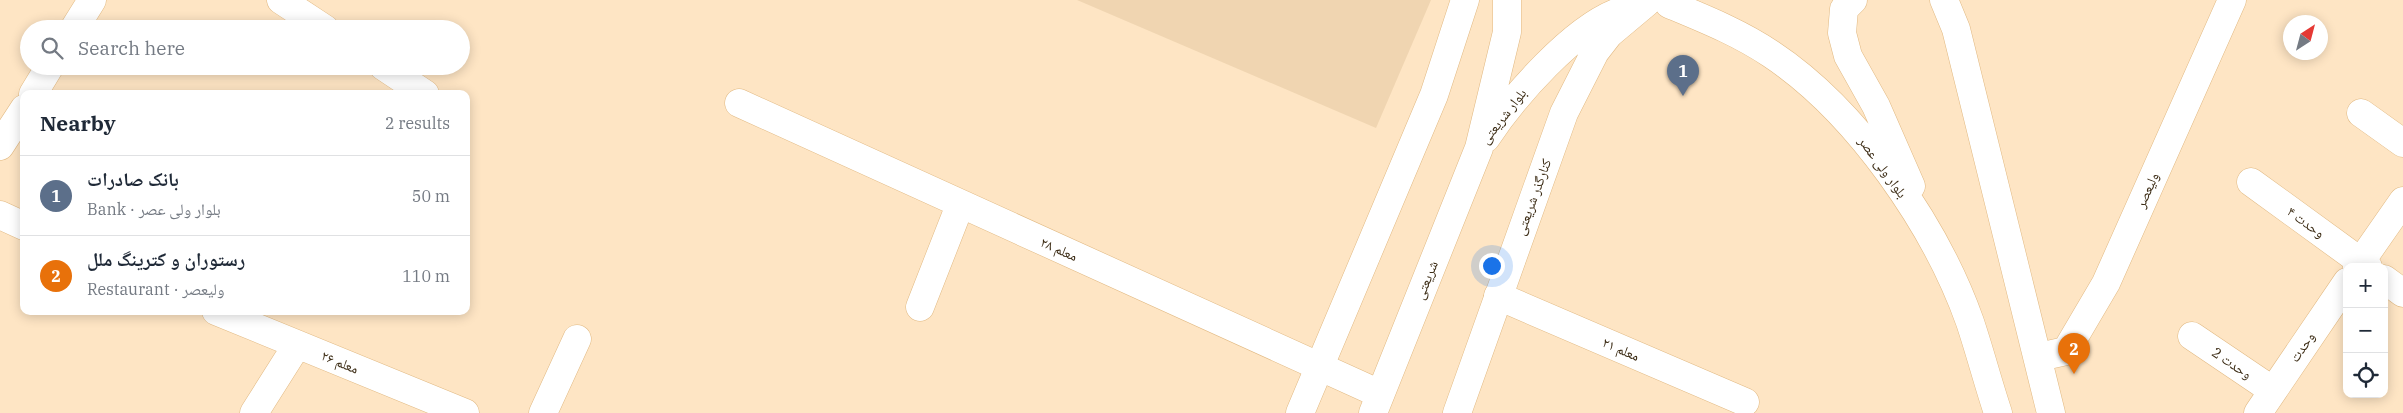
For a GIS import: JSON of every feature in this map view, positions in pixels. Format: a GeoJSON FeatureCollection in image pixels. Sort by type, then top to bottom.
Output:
{"type":"FeatureCollection","features":[{"type":"Feature","properties":{"kind":"main road"},"geometry":{"type":"LineString","coordinates":[[80,20],[92,0]]}},
{"type":"Feature","properties":{"kind":"main road"},"geometry":{"type":"LineString","coordinates":[[281,0],[311,20]]}},
{"type":"Feature","properties":{"kind":"main road"},"geometry":{"type":"LineString","coordinates":[[1300,413],[1434,95],[1465,0]]}},
{"type":"Feature","properties":{"kind":"main road","name":"بلوار شریعتی"},"geometry":{"type":"LineString","coordinates":[[1479,148],[1507,32],[1507,0]]}},
{"type":"Feature","properties":{"kind":"main road","name":"بلوار ولی عصر"},"geometry":{"type":"LineString","coordinates":[[1618,0],[1669,2],[1716,24],[1772,55],[1848,120],[1894,181],[1943,259],[1969,321],[1998,413]]}},
{"type":"Feature","properties":{"kind":"main road"},"geometry":{"type":"LineString","coordinates":[[1853,0],[1844,9],[1842,33],[1848,56],[1876,106],[1943,259]]}},
{"type":"Feature","properties":{"kind":"main road"},"geometry":{"type":"LineString","coordinates":[[1927,0],[1956,28]]}},
{"type":"Feature","properties":{"kind":"main road"},"geometry":{"type":"LineString","coordinates":[[1944,0],[1956,28],[2039,357],[2051,413]]}},
{"type":"Feature","properties":{"kind":"main road","name":"ولیعصر"},"geometry":{"type":"LineString","coordinates":[[2039,357],[2066,351],[2106,283],[2232,0]]}},
{"type":"Feature","properties":{"kind":"main road","name":"بلوار شریعتی"},"geometry":{"type":"LineString","coordinates":[[1479,148],[1505,111],[1545,67],[1573,41],[1614,13],[1669,2]]}},
{"type":"Feature","properties":{"kind":"main road","name":"کنارگذر شریعتی"},"geometry":{"type":"LineString","coordinates":[[1457,413],[1543,166],[1581,77],[1595,52],[1609,34],[1669,2]]}},
{"type":"Feature","properties":{"kind":"main road"},"geometry":{"type":"LineString","coordinates":[[35,90],[45,75]]}},
{"type":"Feature","properties":{"kind":"main road"},"geometry":{"type":"LineString","coordinates":[[396,75],[419,90]]}},
{"type":"Feature","properties":{"kind":"main road","name":"معلم ۲۸"},"geometry":{"type":"LineString","coordinates":[[739,103],[960,205],[1319,366],[1376,404]]}},
{"type":"Feature","properties":{"kind":"main road"},"geometry":{"type":"LineString","coordinates":[[2362,113],[2403,143]]}},
{"type":"Feature","properties":{"kind":"main road"},"geometry":{"type":"LineString","coordinates":[[0,146],[20,115]]}},
{"type":"Feature","properties":{"kind":"main road","name":"شریعتی"},"geometry":{"type":"LineString","coordinates":[[1376,404],[1479,148]]}},
{"type":"Feature","properties":{"kind":"main road","name":"وحدت ۴"},"geometry":{"type":"LineString","coordinates":[[2251,182],[2351,263]]}},
{"type":"Feature","properties":{"kind":"main road","name":"وحدت"},"geometry":{"type":"LineString","coordinates":[[2362,263],[2403,201]]}},
{"type":"Feature","properties":{"kind":"main road"},"geometry":{"type":"LineString","coordinates":[[920,306],[960,205]]}},
{"type":"Feature","properties":{"kind":"main road"},"geometry":{"type":"LineString","coordinates":[[0,215],[20,224]]}},
{"type":"Feature","properties":{"kind":"main road"},"geometry":{"type":"LineString","coordinates":[[2388,282],[2403,294]]}},
{"type":"Feature","properties":{"kind":"main road","name":"وحدت"},"geometry":{"type":"LineString","coordinates":[[2258,413],[2272,390],[2343,290]]}},
{"type":"Feature","properties":{"kind":"main road","name":"معلم ۲۱"},"geometry":{"type":"LineString","coordinates":[[1498,296],[1745,402]]}},
{"type":"Feature","properties":{"kind":"main road","name":"معلم ۲۶"},"geometry":{"type":"LineString","coordinates":[[226,315],[465,413]]}},
{"type":"Feature","properties":{"kind":"main road","name":"وحدت 2"},"geometry":{"type":"LineString","coordinates":[[2192,336],[2272,390]]}},
{"type":"Feature","properties":{"kind":"main road"},"geometry":{"type":"LineString","coordinates":[[543,413],[577,339]]}},
{"type":"Feature","properties":{"kind":"main road"},"geometry":{"type":"LineString","coordinates":[[254,413],[298,345]]}},
{"type":"Feature","properties":{"kind":"shaded area"},"geometry":{"type":"Polygon","coordinates":[[[1077,0],[1431,0],[1376,128],[1077,0]]]}},
{"type":"Feature","properties":{"kind":"place","name":"بانک صادرات"},"geometry":{"type":"Point","coordinates":[1683,96]}},
{"type":"Feature","properties":{"kind":"place","name":"رستوران و کترینگ ملل"},"geometry":{"type":"Point","coordinates":[2074,374]}}]}
